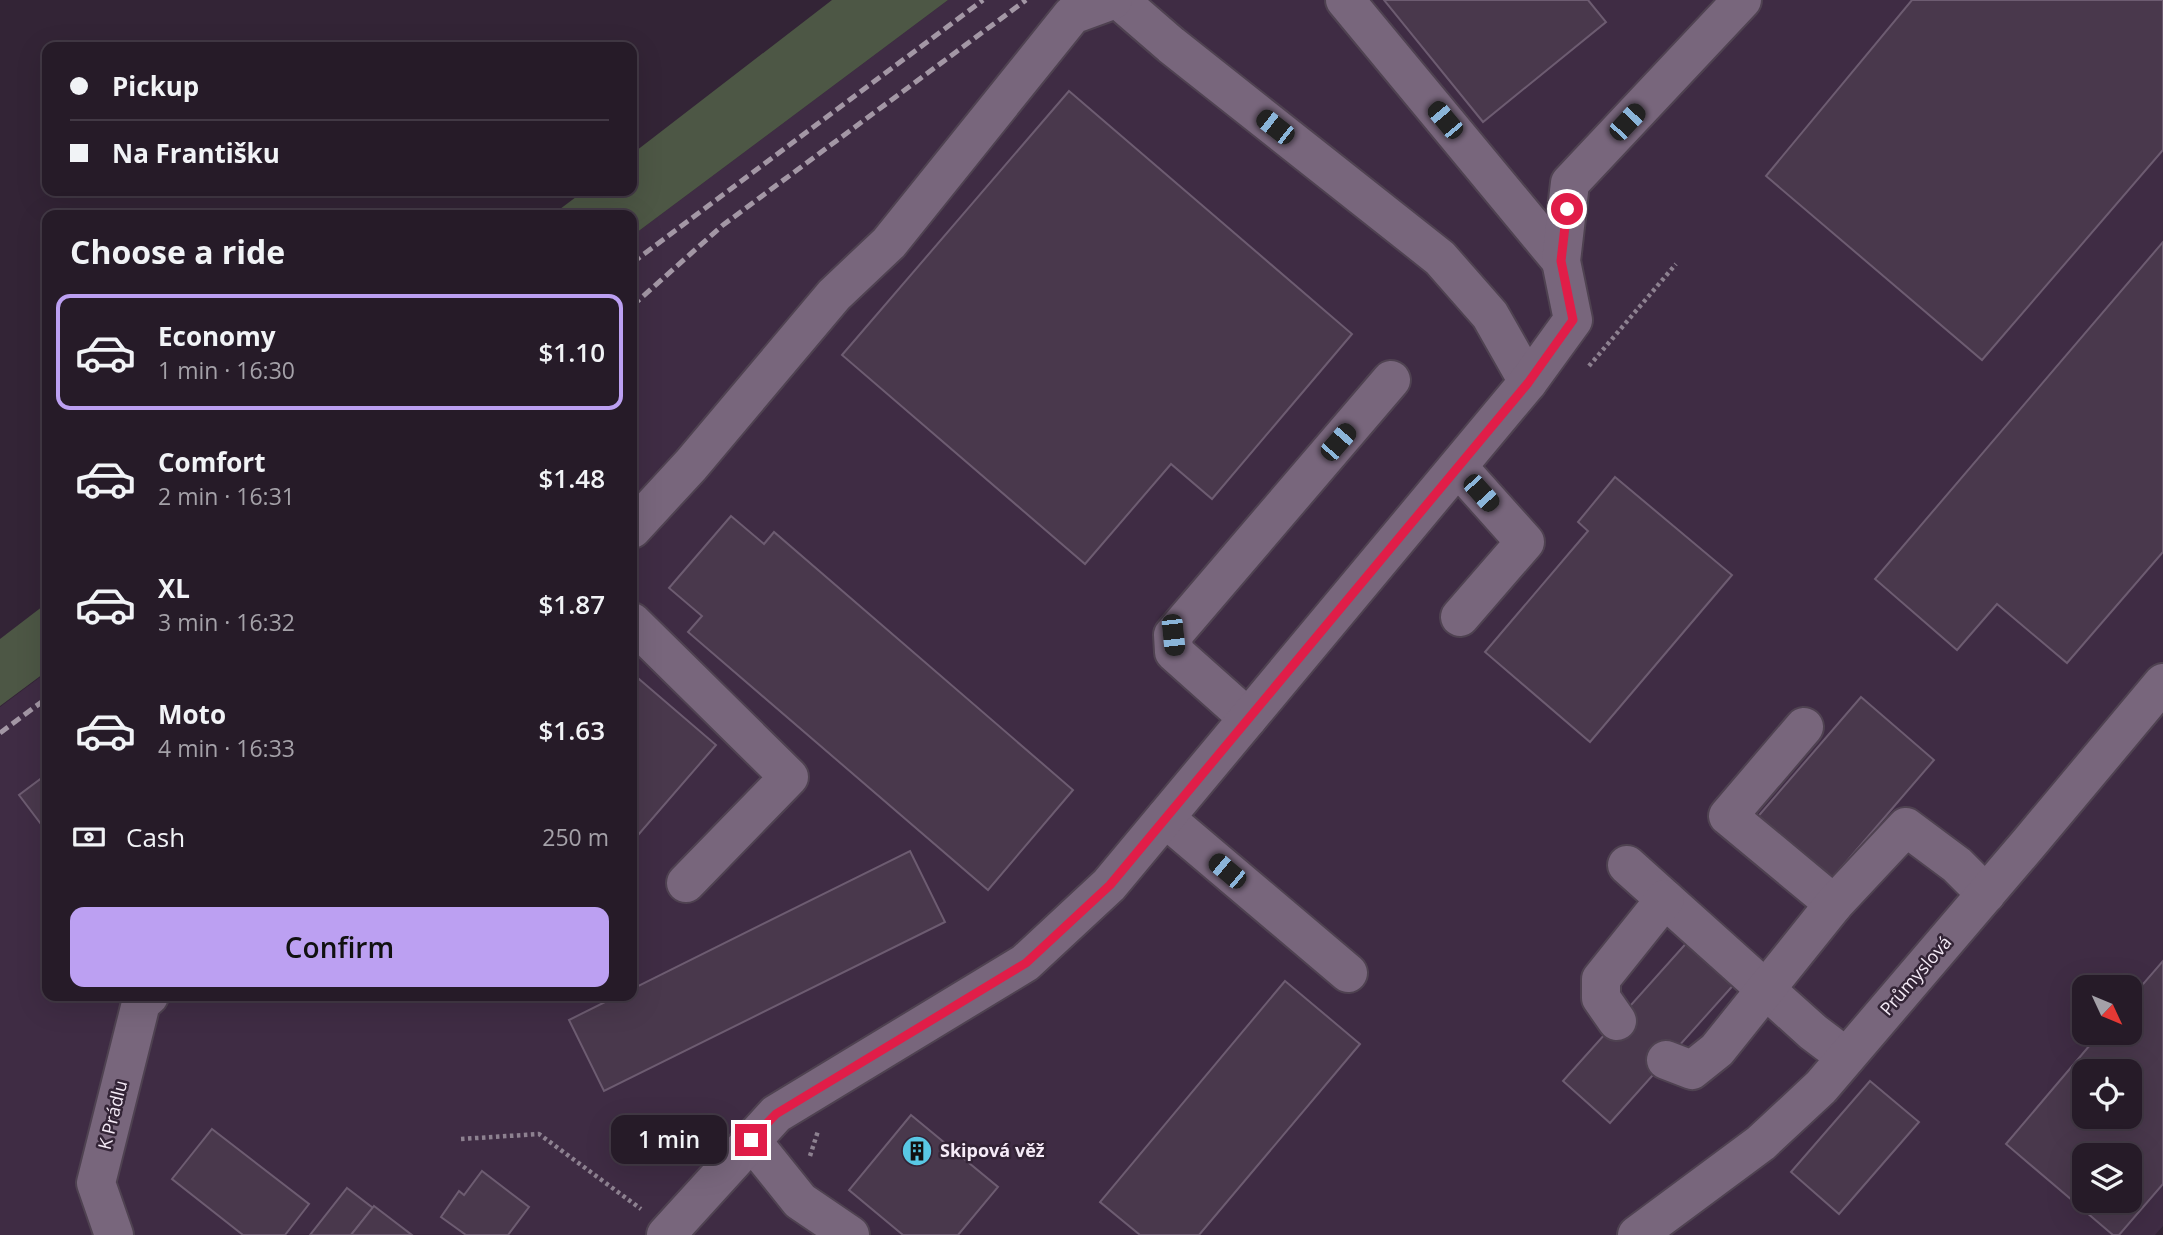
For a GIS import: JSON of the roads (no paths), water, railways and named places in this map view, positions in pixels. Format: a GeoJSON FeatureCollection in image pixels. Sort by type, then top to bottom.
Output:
{"type":"FeatureCollection","features":[{"type":"Feature","properties":{"kind":"street"},"geometry":{"type":"LineString","coordinates":[[637,524],[691,465],[834,295],[889,243],[1072,15],[1113,0]]}},
{"type":"Feature","properties":{"kind":"street"},"geometry":{"type":"LineString","coordinates":[[1119,0],[1171,45],[1440,258],[1490,315],[1528,383]]}},
{"type":"Feature","properties":{"kind":"street"},"geometry":{"type":"LineString","coordinates":[[1345,0],[1561,261]]}},
{"type":"Feature","properties":{"kind":"street"},"geometry":{"type":"LineString","coordinates":[[669,1234],[776,1114],[1026,963],[1110,885],[1528,383],[1573,320],[1561,261],[1570,183],[1742,0]]}},
{"type":"Feature","properties":{"kind":"street"},"geometry":{"type":"LineString","coordinates":[[1248,718],[1174,652],[1173,635],[1391,380]]}},
{"type":"Feature","properties":{"kind":"street"},"geometry":{"type":"LineString","coordinates":[[1458,467],[1525,542],[1460,617]]}},
{"type":"Feature","properties":{"kind":"street"},"geometry":{"type":"LineString","coordinates":[[637,627],[789,777],[686,883]]}},
{"type":"Feature","properties":{"kind":"street","name":"Průmyslová"},"geometry":{"type":"LineString","coordinates":[[1637,1235],[1761,1143],[1821,1087],[2163,683]]}},
{"type":"Feature","properties":{"kind":"street"},"geometry":{"type":"LineString","coordinates":[[1804,727],[1728,816],[1834,904]]}},
{"type":"Feature","properties":{"kind":"street"},"geometry":{"type":"LineString","coordinates":[[1165,818],[1348,973]]}},
{"type":"Feature","properties":{"kind":"street"},"geometry":{"type":"LineString","coordinates":[[1666,1060],[1692,1070],[1717,1050],[1834,904],[1906,827],[1957,865],[1986,894]]}},
{"type":"Feature","properties":{"kind":"street"},"geometry":{"type":"LineString","coordinates":[[1627,865],[1813,1032],[1846,1057]]}},
{"type":"Feature","properties":{"kind":"street"},"geometry":{"type":"LineString","coordinates":[[1617,1021],[1601,998],[1601,979],[1665,899]]}},
{"type":"Feature","properties":{"kind":"street","name":"K Prádlu"},"geometry":{"type":"LineString","coordinates":[[114,1235],[96,1183],[144,1001]]}},
{"type":"Feature","properties":{"kind":"street"},"geometry":{"type":"LineString","coordinates":[[751,1140],[800,1201],[850,1235]]}},
{"type":"Feature","properties":{"kind":"railway"},"geometry":{"type":"LineString","coordinates":[[637,259],[983,0]]}},
{"type":"Feature","properties":{"kind":"railway"},"geometry":{"type":"LineString","coordinates":[[637,302],[723,225],[1026,0]]}},
{"type":"Feature","properties":{"kind":"railway"},"geometry":{"type":"LineString","coordinates":[[0,733],[42,702]]}},
{"type":"Feature","properties":{"kind":"place","name":"Skipová věž"},"geometry":{"type":"Point","coordinates":[917,1151]}}]}
